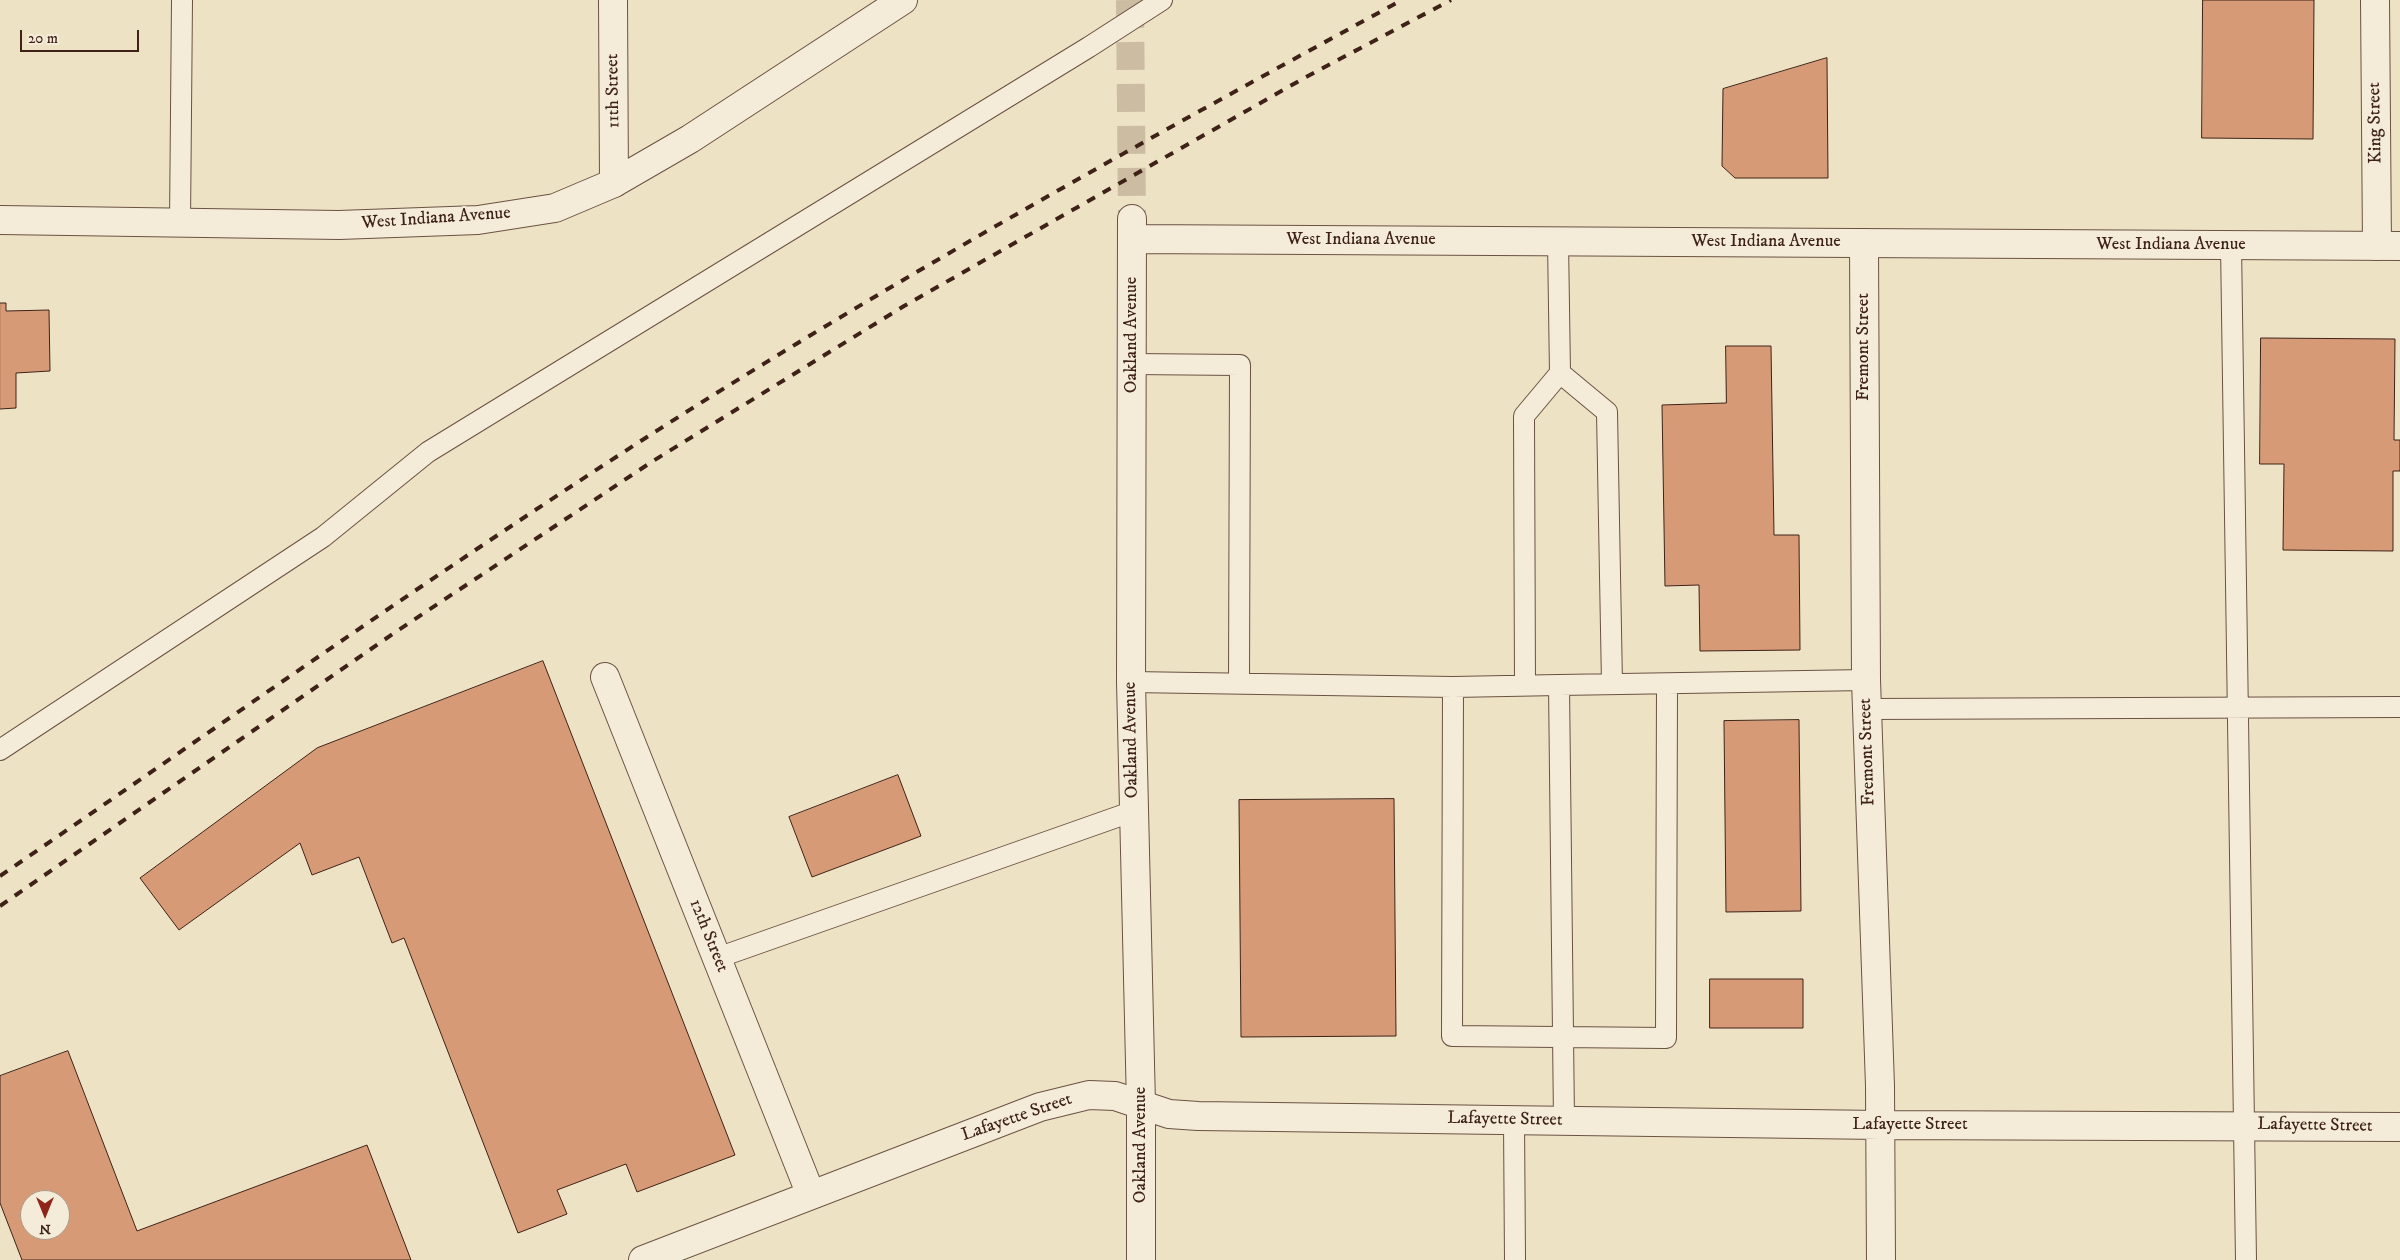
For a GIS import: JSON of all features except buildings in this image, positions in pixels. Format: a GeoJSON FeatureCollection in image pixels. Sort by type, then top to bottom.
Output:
{"type":"FeatureCollection","features":[{"type":"Feature","properties":{"kind":"street","name":"11th Street"},"geometry":{"type":"LineString","coordinates":[[613,0],[614,183]]}},
{"type":"Feature","properties":{"kind":"street","name":"West Indiana Avenue"},"geometry":{"type":"LineString","coordinates":[[0,220],[339,225],[478,220],[555,208],[614,183],[690,139],[903,0]]}},
{"type":"Feature","properties":{"kind":"street","name":"King Street"},"geometry":{"type":"LineString","coordinates":[[2375,0],[2389,246]]}},
{"type":"Feature","properties":{"kind":"street","name":"West Indiana Avenue"},"geometry":{"type":"LineString","coordinates":[[1132,229],[1558,241],[2389,246]]}},
{"type":"Feature","properties":{"kind":"street","name":"Oakland Avenue"},"geometry":{"type":"LineString","coordinates":[[1132,229],[1131,682],[1141,1105],[1141,1260]]}},
{"type":"Feature","properties":{"kind":"street","name":"Fremont Street"},"geometry":{"type":"LineString","coordinates":[[1864,243],[1866,680],[1882,1125],[1881,1260]]}},
{"type":"Feature","properties":{"kind":"street","name":"12th Street"},"geometry":{"type":"LineString","coordinates":[[605,677],[811,1195]]}},
{"type":"Feature","properties":{"kind":"street","name":"Lafayette Street"},"geometry":{"type":"LineString","coordinates":[[643,1260],[1062,1100],[1089,1095],[1115,1096],[1169,1114],[1198,1116],[1882,1125],[2400,1127]]}},
{"type":"Feature","properties":{"kind":"lane"},"geometry":{"type":"LineString","coordinates":[[180,223],[182,0]]}},
{"type":"Feature","properties":{"kind":"lane"},"geometry":{"type":"LineString","coordinates":[[0,750],[323,537],[428,452],[1072,58],[1162,0]]}},
{"type":"Feature","properties":{"kind":"lane"},"geometry":{"type":"LineString","coordinates":[[1525,685],[1524,416],[1560,373],[1558,241]]}},
{"type":"Feature","properties":{"kind":"lane"},"geometry":{"type":"LineString","coordinates":[[2231,245],[2246,1260]]}},
{"type":"Feature","properties":{"kind":"lane"},"geometry":{"type":"LineString","coordinates":[[1132,364],[1240,365],[1239,683]]}},
{"type":"Feature","properties":{"kind":"lane"},"geometry":{"type":"LineString","coordinates":[[1560,373],[1607,412],[1612,684]]}},
{"type":"Feature","properties":{"kind":"lane"},"geometry":{"type":"LineString","coordinates":[[1131,682],[1453,687],[1866,680]]}},
{"type":"Feature","properties":{"kind":"lane"},"geometry":{"type":"LineString","coordinates":[[1453,687],[1452,1036],[1666,1038],[1667,684]]}},
{"type":"Feature","properties":{"kind":"lane"},"geometry":{"type":"LineString","coordinates":[[1559,685],[1564,1121]]}},
{"type":"Feature","properties":{"kind":"lane"},"geometry":{"type":"LineString","coordinates":[[1867,710],[2400,707]]}},
{"type":"Feature","properties":{"kind":"lane"},"geometry":{"type":"LineString","coordinates":[[717,958],[1134,811]]}},
{"type":"Feature","properties":{"kind":"lane"},"geometry":{"type":"LineString","coordinates":[[1514,1120],[1515,1260]]}},
{"type":"Feature","properties":{"kind":"tunnel"},"geometry":{"type":"LineString","coordinates":[[1130,0],[1132,219]]}},
{"type":"Feature","properties":{"kind":"railway"},"geometry":{"type":"LineString","coordinates":[[0,876],[484,544],[739,379],[926,266],[1116,158],[1402,0]]}},
{"type":"Feature","properties":{"kind":"railway"},"geometry":{"type":"LineString","coordinates":[[0,906],[397,631],[653,461],[904,306],[1306,77],[1451,0]]}}]}
